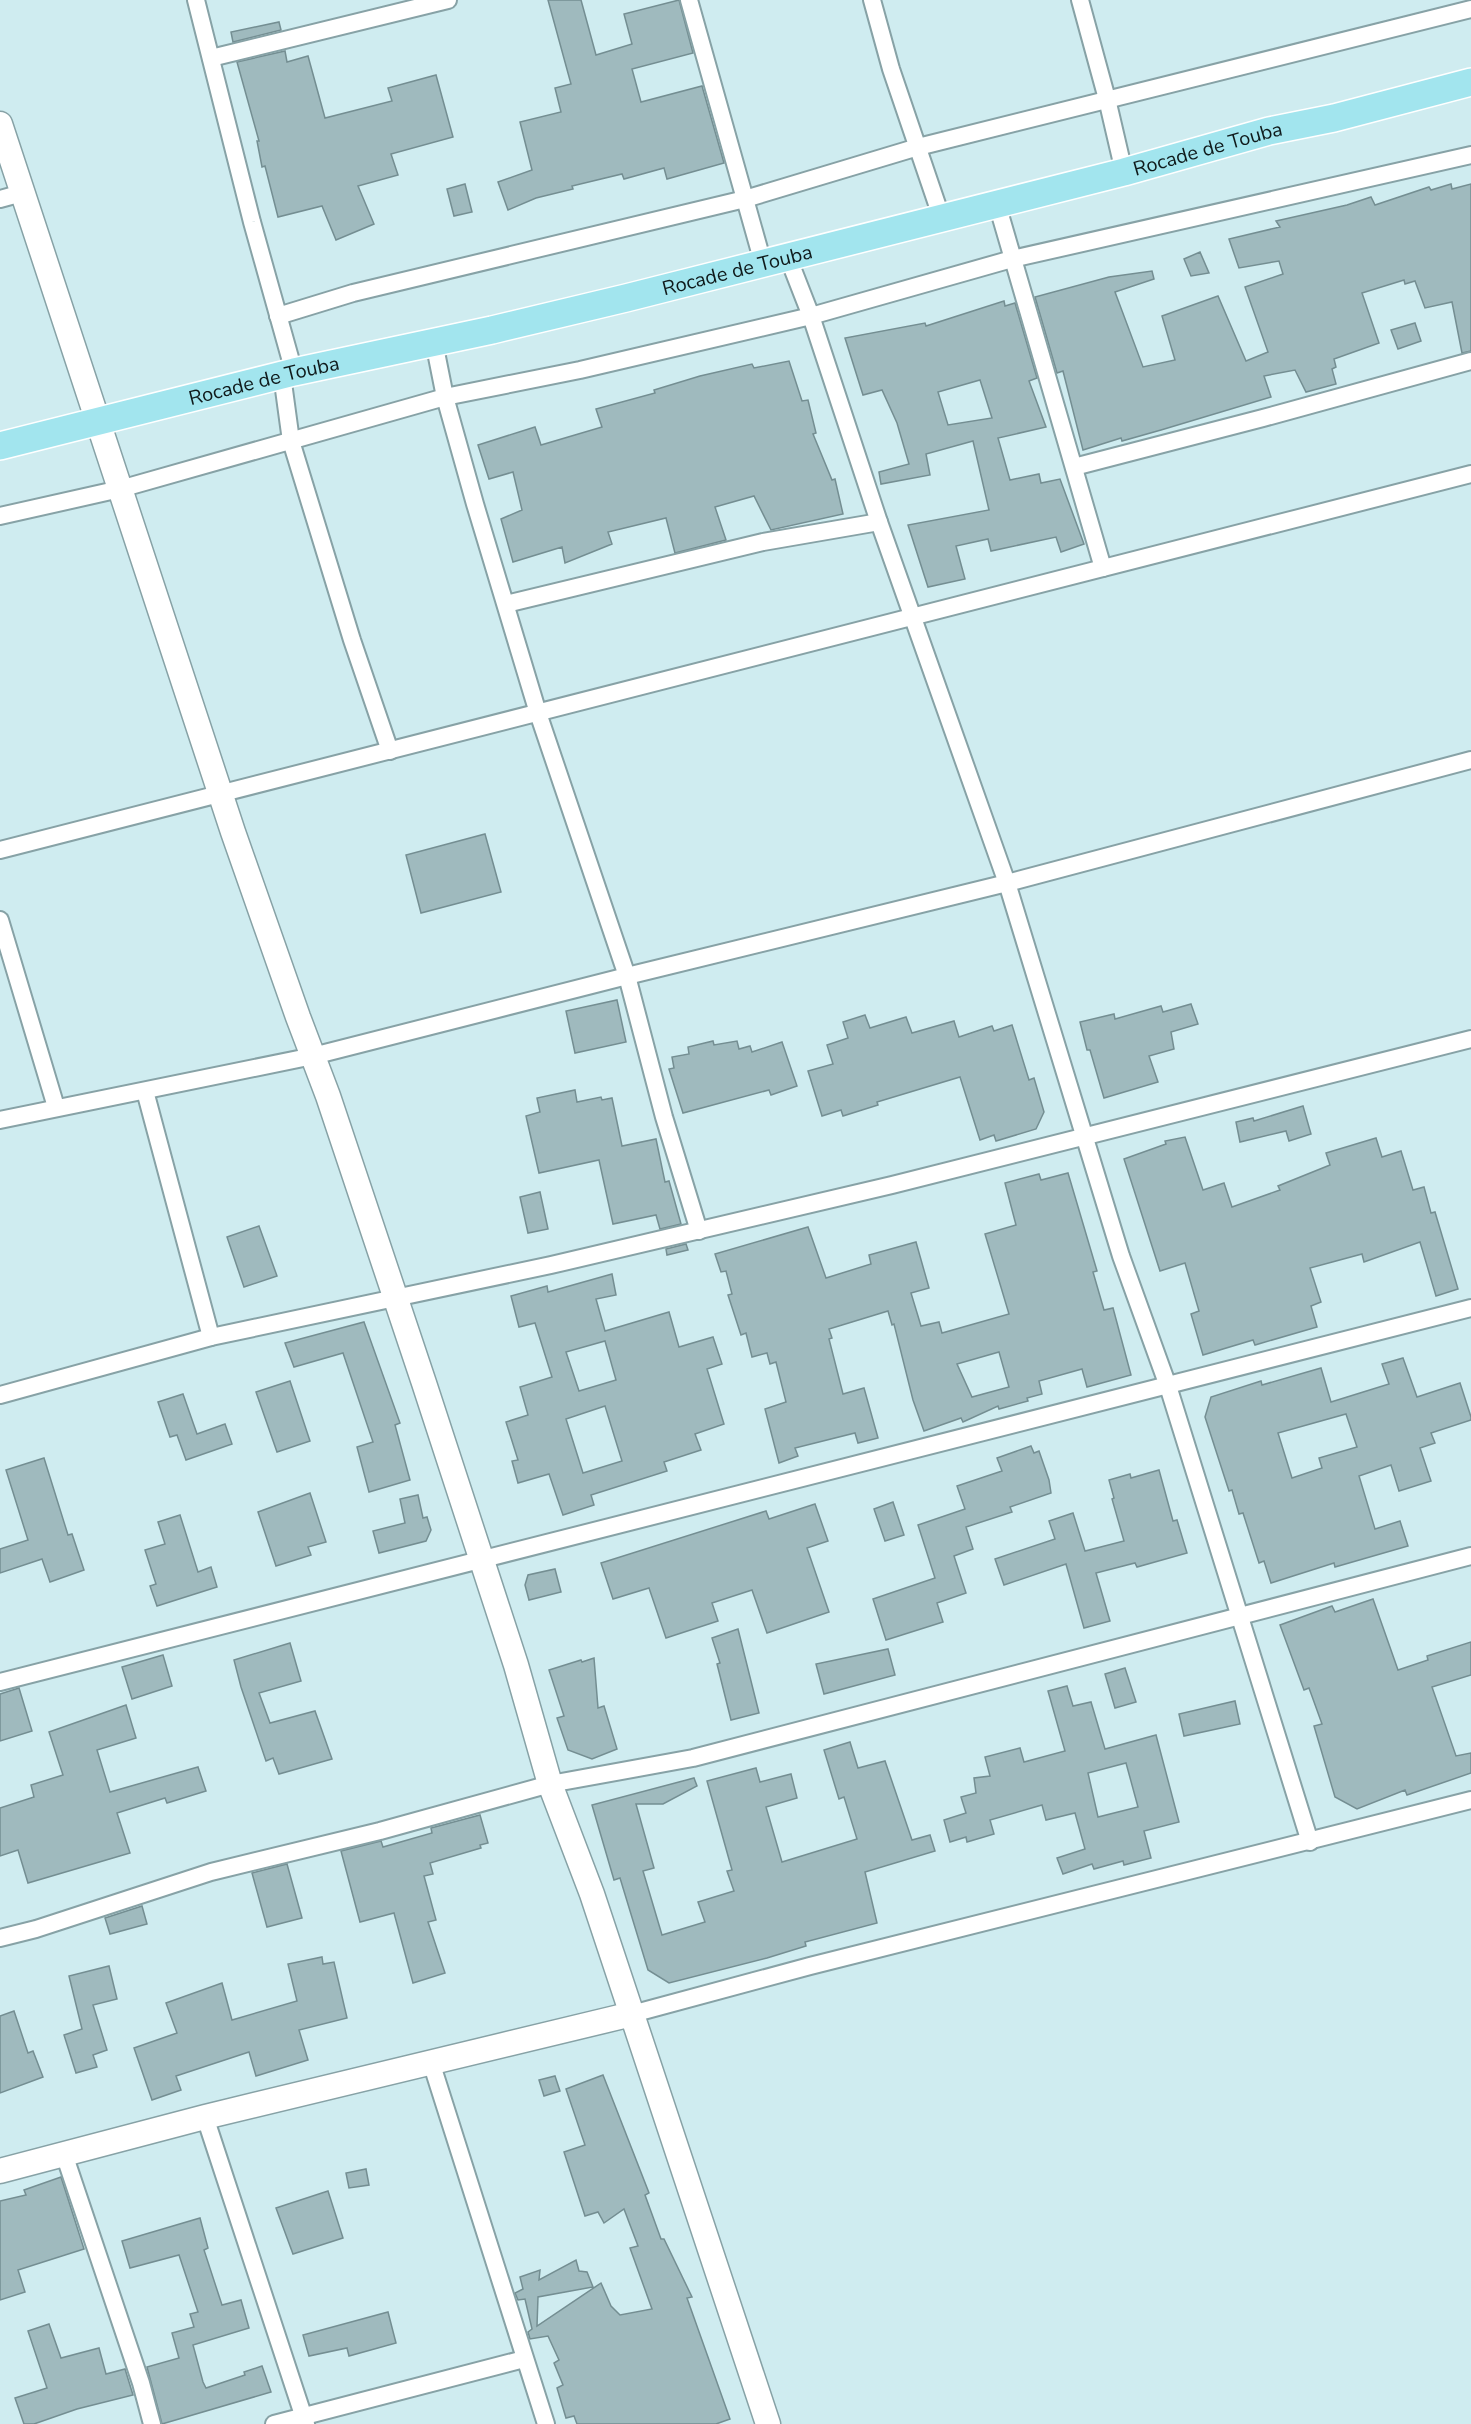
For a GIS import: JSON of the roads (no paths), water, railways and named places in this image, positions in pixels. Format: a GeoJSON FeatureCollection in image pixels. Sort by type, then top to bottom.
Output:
{"type":"FeatureCollection","features":[{"type":"Feature","properties":{"kind":"main road","name":"Rocade de Touba"},"geometry":{"type":"LineString","coordinates":[[0,446],[288,374],[626,298],[1124,172],[1269,131],[1334,118],[1471,82]]}},
{"type":"Feature","properties":{"kind":"main road"},"geometry":{"type":"LineString","coordinates":[[0,124],[11,196],[97,421],[221,794],[396,1299],[482,1560],[550,1784],[592,1894],[768,2424]]}},
{"type":"Feature","properties":{"kind":"main road"},"geometry":{"type":"LineString","coordinates":[[0,2171],[205,2116],[632,2014]]}},
{"type":"Feature","properties":{"kind":"street"},"geometry":{"type":"LineString","coordinates":[[196,0],[278,316],[288,374],[291,441],[349,630],[390,751]]}},
{"type":"Feature","properties":{"kind":"street"},"geometry":{"type":"LineString","coordinates":[[211,58],[448,0]]}},
{"type":"Feature","properties":{"kind":"street"},"geometry":{"type":"LineString","coordinates":[[689,0],[745,199],[775,260],[811,316],[879,522],[1007,883],[1121,1256],[1168,1386],[1310,1842]]}},
{"type":"Feature","properties":{"kind":"street"},"geometry":{"type":"LineString","coordinates":[[872,0],[891,69],[942,219]]}},
{"type":"Feature","properties":{"kind":"street"},"geometry":{"type":"LineString","coordinates":[[1080,0],[1124,172]]}},
{"type":"Feature","properties":{"kind":"street"},"geometry":{"type":"LineString","coordinates":[[278,316],[352,293],[745,199],[918,147],[1471,9]]}},
{"type":"Feature","properties":{"kind":"street"},"geometry":{"type":"LineString","coordinates":[[0,516],[120,489],[445,397],[580,370],[811,316],[1012,259],[1471,155]]}},
{"type":"Feature","properties":{"kind":"street"},"geometry":{"type":"LineString","coordinates":[[997,204],[1103,568]]}},
{"type":"Feature","properties":{"kind":"street"},"geometry":{"type":"LineString","coordinates":[[434,342],[445,397],[475,504],[538,713],[627,976],[664,1117],[699,1231]]}},
{"type":"Feature","properties":{"kind":"street"},"geometry":{"type":"LineString","coordinates":[[1074,467],[1471,361]]}},
{"type":"Feature","properties":{"kind":"street"},"geometry":{"type":"LineString","coordinates":[[0,850],[1471,474]]}},
{"type":"Feature","properties":{"kind":"street"},"geometry":{"type":"LineString","coordinates":[[506,604],[763,542],[879,522]]}},
{"type":"Feature","properties":{"kind":"street"},"geometry":{"type":"LineString","coordinates":[[0,1120],[313,1056],[1007,883],[1471,760]]}},
{"type":"Feature","properties":{"kind":"street"},"geometry":{"type":"LineString","coordinates":[[0,920],[56,1107]]}},
{"type":"Feature","properties":{"kind":"street"},"geometry":{"type":"LineString","coordinates":[[0,1395],[211,1337],[396,1299],[699,1231],[1086,1138],[1471,1039]]}},
{"type":"Feature","properties":{"kind":"street"},"geometry":{"type":"LineString","coordinates":[[145,1091],[211,1337]]}},
{"type":"Feature","properties":{"kind":"street"},"geometry":{"type":"LineString","coordinates":[[0,1682],[1471,1308]]}},
{"type":"Feature","properties":{"kind":"street"},"geometry":{"type":"LineString","coordinates":[[0,1938],[36,1929],[211,1872],[380,1830],[550,1784],[693,1758],[1471,1556]]}},
{"type":"Feature","properties":{"kind":"street"},"geometry":{"type":"LineString","coordinates":[[632,2014],[821,1963],[1471,1800]]}},
{"type":"Feature","properties":{"kind":"street"},"geometry":{"type":"LineString","coordinates":[[431,2062],[546,2424]]}},
{"type":"Feature","properties":{"kind":"street"},"geometry":{"type":"LineString","coordinates":[[205,2116],[304,2420]]}},
{"type":"Feature","properties":{"kind":"street"},"geometry":{"type":"LineString","coordinates":[[64,2154],[141,2383],[152,2424]]}},
{"type":"Feature","properties":{"kind":"street"},"geometry":{"type":"LineString","coordinates":[[274,2424],[304,2420],[524,2359]]}}]}
